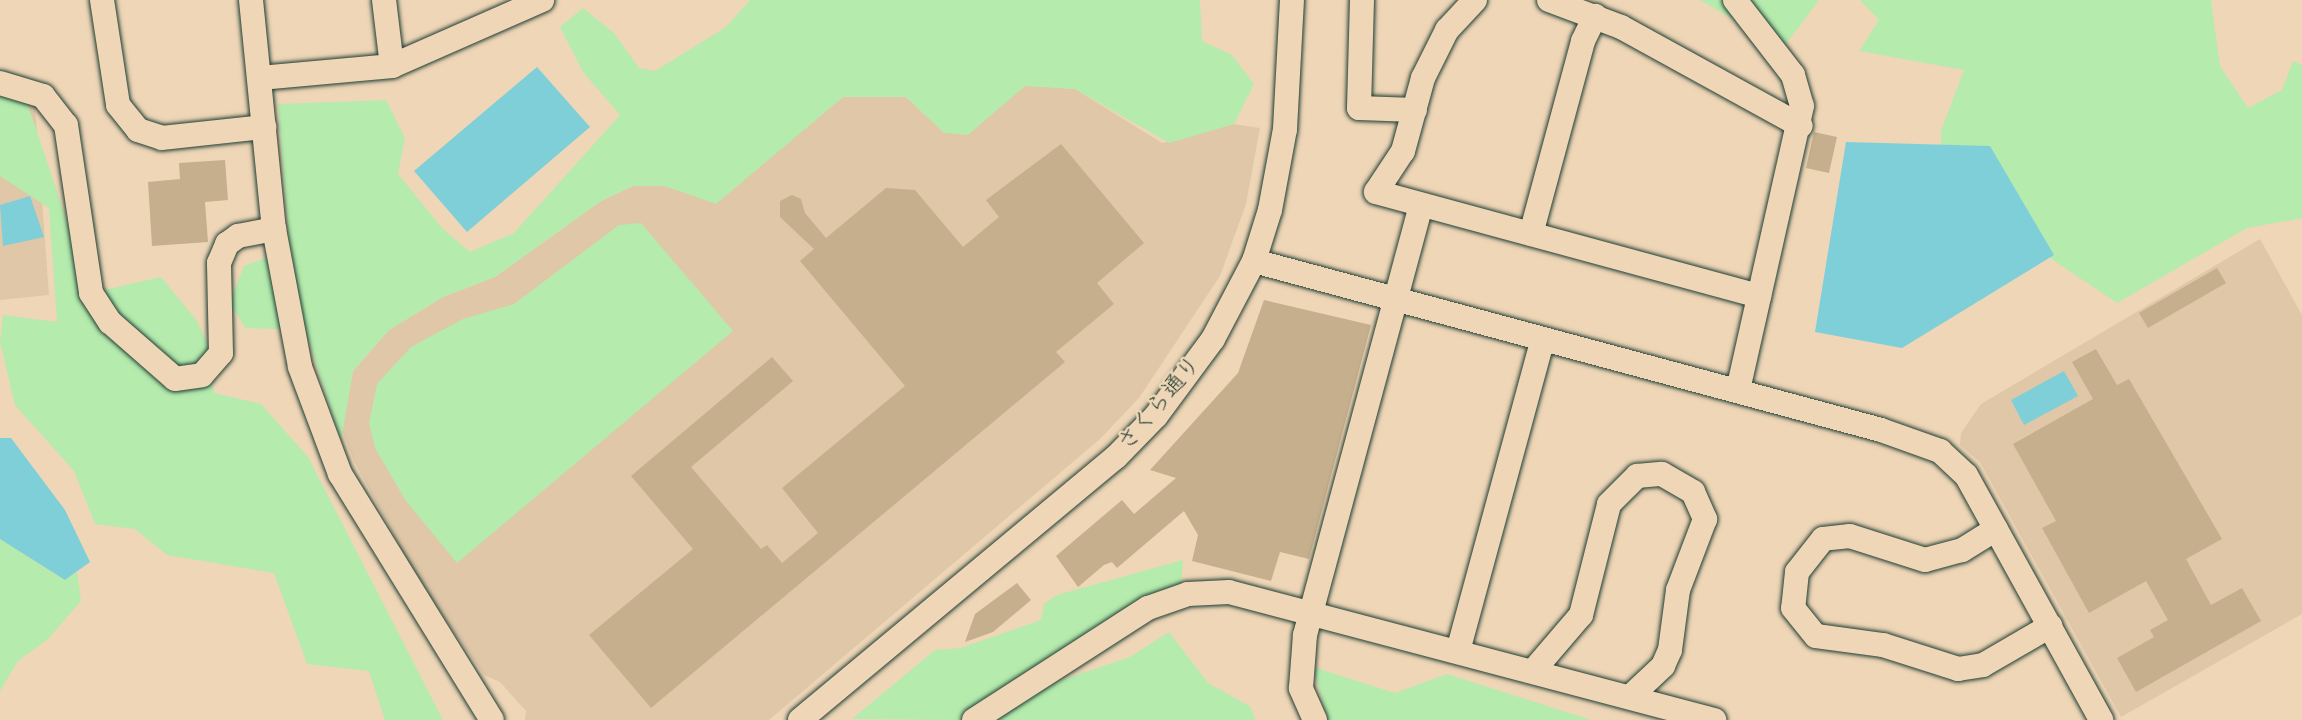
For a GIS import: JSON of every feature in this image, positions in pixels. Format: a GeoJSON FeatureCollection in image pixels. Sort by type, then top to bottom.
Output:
{"type":"FeatureCollection","features":[{"type":"Feature","properties":{"kind":"street"},"geometry":{"type":"LineString","coordinates":[[103,0],[118,106],[138,130],[162,138],[264,127]]}},
{"type":"Feature","properties":{"kind":"street"},"geometry":{"type":"LineString","coordinates":[[251,0],[274,229],[300,367],[340,474],[492,720]]}},
{"type":"Feature","properties":{"kind":"street"},"geometry":{"type":"LineString","coordinates":[[384,0],[392,66]]}},
{"type":"Feature","properties":{"kind":"street"},"geometry":{"type":"LineString","coordinates":[[260,78],[392,66],[487,12],[542,0]]}},
{"type":"Feature","properties":{"kind":"street","name":"さくら通り"},"geometry":{"type":"LineString","coordinates":[[800,720],[1143,430],[1213,339],[1254,261],[1280,165],[1292,0]]}},
{"type":"Feature","properties":{"kind":"street"},"geometry":{"type":"LineString","coordinates":[[1362,0],[1359,108],[1415,110]]}},
{"type":"Feature","properties":{"kind":"street"},"geometry":{"type":"LineString","coordinates":[[1475,0],[1447,30],[1423,78],[1403,151],[1376,192],[1759,296]]}},
{"type":"Feature","properties":{"kind":"street"},"geometry":{"type":"LineString","coordinates":[[1549,0],[1595,16],[1801,126]]}},
{"type":"Feature","properties":{"kind":"street"},"geometry":{"type":"LineString","coordinates":[[1735,0],[1797,83],[1801,126],[1738,391]]}},
{"type":"Feature","properties":{"kind":"street"},"geometry":{"type":"LineString","coordinates":[[1531,234],[1583,41],[1595,16]]}},
{"type":"Feature","properties":{"kind":"street"},"geometry":{"type":"LineString","coordinates":[[0,83],[43,96],[66,125],[91,293],[110,321],[175,379],[202,375],[220,353],[219,263],[227,244],[238,236],[274,229]]}},
{"type":"Feature","properties":{"kind":"street"},"geometry":{"type":"LineString","coordinates":[[1315,720],[1301,678],[1312,612],[1421,205]]}},
{"type":"Feature","properties":{"kind":"street"},"geometry":{"type":"LineString","coordinates":[[1254,261],[1738,391],[1940,451],[1966,475],[2101,720]]}},
{"type":"Feature","properties":{"kind":"street"},"geometry":{"type":"LineString","coordinates":[[1458,651],[1542,339]]}},
{"type":"Feature","properties":{"kind":"street"},"geometry":{"type":"LineString","coordinates":[[1533,671],[1581,615],[1609,505],[1637,476],[1661,474],[1693,492],[1704,519],[1678,590],[1670,650],[1663,666],[1630,697]]}},
{"type":"Feature","properties":{"kind":"street"},"geometry":{"type":"LineString","coordinates":[[1996,529],[1962,550],[1925,560],[1850,536],[1823,539],[1797,572],[1793,608],[1816,636],[1883,645],[1958,669],[1983,665],[2050,626]]}},
{"type":"Feature","properties":{"kind":"street"},"geometry":{"type":"LineString","coordinates":[[974,720],[1122,623],[1170,599],[1229,592],[1714,720]]}},
{"type":"Feature","properties":{"kind":"shaded area"},"geometry":{"type":"Polygon","coordinates":[[[1025,85],[1075,89],[1162,143],[1234,124],[1260,128],[1246,204],[1220,276],[1139,398],[1100,439],[769,720],[525,720],[526,711],[500,682],[484,675],[419,582],[354,461],[342,431],[353,371],[389,330],[443,297],[495,277],[601,201],[633,186],[665,186],[716,203],[843,97],[906,97],[944,132],[967,135],[1025,85]]]}},
{"type":"Feature","properties":{"kind":"shaded area"},"geometry":{"type":"Polygon","coordinates":[[[0,92],[35,106],[49,295],[0,300],[0,92]]]}},
{"type":"Feature","properties":{"kind":"shaded area"},"geometry":{"type":"Polygon","coordinates":[[[2260,239],[2302,315],[2302,614],[2121,717],[1980,462],[1960,445],[1961,433],[1981,404],[2260,239]]]}},
{"type":"Feature","properties":{"kind":"green space"},"geometry":{"type":"Polygon","coordinates":[[[750,0],[1200,0],[1202,41],[1232,55],[1254,84],[1234,124],[1169,143],[1075,89],[1025,86],[968,135],[944,133],[906,97],[843,97],[716,204],[665,186],[633,186],[601,201],[495,277],[443,297],[389,330],[353,371],[341,441],[305,330],[245,328],[230,302],[244,266],[285,251],[289,241],[278,104],[386,100],[405,138],[398,174],[442,228],[470,252],[514,233],[620,115],[583,72],[560,27],[583,8],[614,33],[639,68],[655,71],[726,27],[750,0]]]}},
{"type":"Feature","properties":{"kind":"green space"},"geometry":{"type":"Polygon","coordinates":[[[1700,0],[1819,0],[1783,48],[1700,0]]]}},
{"type":"Feature","properties":{"kind":"green space"},"geometry":{"type":"Polygon","coordinates":[[[1860,0],[2211,0],[2220,66],[2248,108],[2282,90],[2293,61],[2302,65],[2302,218],[2247,228],[2117,303],[1941,185],[1941,131],[1964,70],[1859,51],[1879,20],[1860,0]]]}},
{"type":"Feature","properties":{"kind":"green space"},"geometry":{"type":"Polygon","coordinates":[[[24,93],[91,293],[161,277],[197,321],[207,342],[214,393],[261,404],[308,457],[443,720],[385,720],[369,671],[307,664],[274,573],[167,555],[135,529],[95,524],[74,471],[15,405],[0,342],[3,315],[57,322],[49,208],[0,176],[0,94],[24,93]]]}},
{"type":"Feature","properties":{"kind":"green space"},"geometry":{"type":"Polygon","coordinates":[[[641,223],[733,331],[457,563],[406,501],[375,448],[369,423],[377,384],[411,347],[463,319],[514,304],[619,225],[641,223]]]}},
{"type":"Feature","properties":{"kind":"green space"},"geometry":{"type":"Polygon","coordinates":[[[0,539],[65,580],[77,572],[81,601],[48,639],[18,661],[0,691],[0,539]]]}},
{"type":"Feature","properties":{"kind":"green space"},"geometry":{"type":"Polygon","coordinates":[[[1183,560],[1181,587],[1146,599],[958,720],[852,719],[935,650],[961,648],[1041,620],[1044,604],[1057,595],[1183,560]]]}},
{"type":"Feature","properties":{"kind":"green space"},"geometry":{"type":"Polygon","coordinates":[[[1169,632],[1208,683],[1251,707],[1255,720],[986,720],[1059,681],[1130,657],[1169,632]]]}},
{"type":"Feature","properties":{"kind":"green space"},"geometry":{"type":"Polygon","coordinates":[[[1313,667],[1395,693],[1447,674],[1591,720],[1328,720],[1313,667]]]}},
{"type":"Feature","properties":{"kind":"water"},"geometry":{"type":"Polygon","coordinates":[[[537,67],[590,127],[467,232],[414,171],[537,67]]]}},
{"type":"Feature","properties":{"kind":"water"},"geometry":{"type":"Polygon","coordinates":[[[1846,142],[1990,146],[2054,255],[1902,348],[1815,332],[1846,142]]]}},
{"type":"Feature","properties":{"kind":"water"},"geometry":{"type":"Polygon","coordinates":[[[30,196],[44,237],[3,246],[0,205],[30,196]]]}},
{"type":"Feature","properties":{"kind":"water"},"geometry":{"type":"Polygon","coordinates":[[[2064,371],[2078,396],[2024,425],[2011,400],[2064,371]]]}},
{"type":"Feature","properties":{"kind":"water"},"geometry":{"type":"Polygon","coordinates":[[[0,438],[11,438],[65,510],[90,562],[65,580],[0,539],[0,438]]]}},
{"type":"Feature","properties":{"kind":"building"},"geometry":{"type":"Polygon","coordinates":[[[1814,132],[1837,137],[1829,173],[1806,168],[1814,132]]]}},
{"type":"Feature","properties":{"kind":"building"},"geometry":{"type":"Polygon","coordinates":[[[1061,144],[1144,243],[1097,283],[1114,304],[1056,352],[1065,362],[651,708],[589,635],[693,549],[631,476],[772,357],[793,381],[691,467],[761,549],[767,545],[782,563],[818,533],[782,488],[905,386],[800,261],[814,249],[780,217],[780,201],[792,195],[801,199],[805,213],[826,238],[886,188],[915,190],[963,247],[999,217],[986,200],[1061,144]]]}},
{"type":"Feature","properties":{"kind":"building"},"geometry":{"type":"Polygon","coordinates":[[[225,160],[228,200],[205,202],[208,242],[152,246],[148,182],[180,179],[179,163],[225,160]]]}},
{"type":"Feature","properties":{"kind":"building"},"geometry":{"type":"Polygon","coordinates":[[[2217,268],[2226,283],[2148,328],[2139,313],[2217,268]]]}},
{"type":"Feature","properties":{"kind":"building"},"geometry":{"type":"Polygon","coordinates":[[[1264,300],[1371,325],[1309,559],[1280,552],[1271,581],[1192,561],[1198,535],[1184,511],[1117,568],[1112,562],[1104,565],[1078,587],[1056,556],[1122,500],[1134,514],[1176,478],[1150,470],[1238,373],[1264,300]]]}},
{"type":"Feature","properties":{"kind":"building"},"geometry":{"type":"Polygon","coordinates":[[[2096,349],[2117,385],[2129,379],[2222,539],[2186,559],[2211,605],[2242,588],[2261,621],[2136,692],[2117,658],[2154,637],[2150,630],[2168,620],[2146,581],[2089,613],[2042,528],[2056,521],[2013,444],[2093,399],[2072,362],[2096,349]]]}},
{"type":"Feature","properties":{"kind":"building"},"geometry":{"type":"Polygon","coordinates":[[[1017,583],[1031,600],[993,632],[965,642],[975,614],[1017,583]]]}}]}
